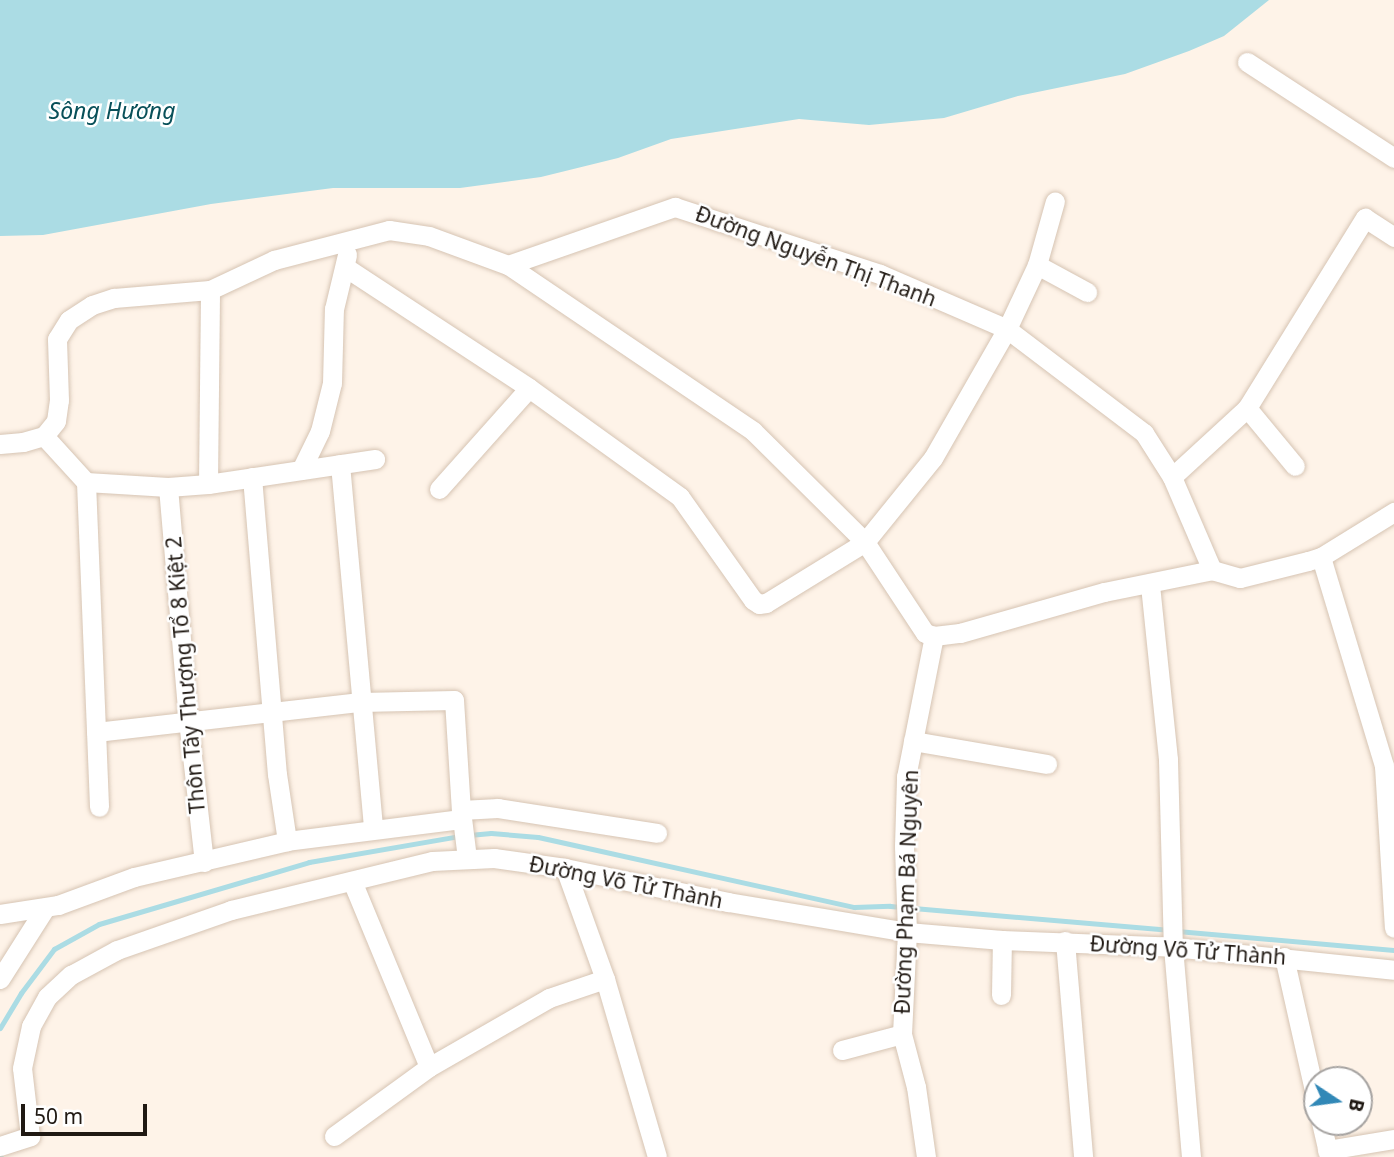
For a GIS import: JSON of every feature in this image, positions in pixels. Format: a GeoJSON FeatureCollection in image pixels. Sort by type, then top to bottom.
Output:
{"type":"FeatureCollection","features":[{"type":"Feature","properties":{"kind":"street"},"geometry":{"type":"LineString","coordinates":[[1247,62],[1394,158]]}},
{"type":"Feature","properties":{"kind":"street"},"geometry":{"type":"LineString","coordinates":[[345,267],[529,388],[680,497],[752,600],[759,604],[766,603],[865,542],[933,457],[1007,329],[1037,265],[1055,201]]}},
{"type":"Feature","properties":{"kind":"street","name":"Đường Nguyễn Thị Thanh"},"geometry":{"type":"LineString","coordinates":[[508,265],[675,207],[880,274],[1007,329],[1144,433],[1172,477]]}},
{"type":"Feature","properties":{"kind":"street"},"geometry":{"type":"LineString","coordinates":[[1212,570],[1172,477],[1247,408],[1365,218],[1394,237]]}},
{"type":"Feature","properties":{"kind":"street"},"geometry":{"type":"LineString","coordinates":[[0,444],[23,442],[44,436],[56,421],[59,400],[57,339],[69,320],[92,305],[114,298],[210,290],[274,260],[389,230],[413,231],[508,265],[753,431],[865,542],[925,633],[934,636],[960,633],[1104,593],[1212,570],[1240,578],[1321,557],[1394,512]]}},
{"type":"Feature","properties":{"kind":"street"},"geometry":{"type":"LineString","coordinates":[[301,470],[320,431],[332,383],[334,309],[351,240]]}},
{"type":"Feature","properties":{"kind":"street"},"geometry":{"type":"LineString","coordinates":[[1037,265],[1087,292]]}},
{"type":"Feature","properties":{"kind":"street"},"geometry":{"type":"LineString","coordinates":[[208,484],[210,290]]}},
{"type":"Feature","properties":{"kind":"street"},"geometry":{"type":"LineString","coordinates":[[439,489],[529,388]]}},
{"type":"Feature","properties":{"kind":"street"},"geometry":{"type":"LineString","coordinates":[[1247,408],[1295,466]]}},
{"type":"Feature","properties":{"kind":"street"},"geometry":{"type":"LineString","coordinates":[[44,436],[86,482],[99,807]]}},
{"type":"Feature","properties":{"kind":"street"},"geometry":{"type":"LineString","coordinates":[[86,482],[168,486],[208,484],[375,459]]}},
{"type":"Feature","properties":{"kind":"street"},"geometry":{"type":"LineString","coordinates":[[340,464],[373,828]]}},
{"type":"Feature","properties":{"kind":"street"},"geometry":{"type":"LineString","coordinates":[[252,478],[274,711],[277,774],[287,841]]}},
{"type":"Feature","properties":{"kind":"street","name":"Thôn Tây Thượng Tổ 8 Kiệt 2"},"geometry":{"type":"LineString","coordinates":[[168,486],[188,720],[204,862]]}},
{"type":"Feature","properties":{"kind":"street"},"geometry":{"type":"LineString","coordinates":[[1321,557],[1384,766],[1394,928]]}},
{"type":"Feature","properties":{"kind":"street"},"geometry":{"type":"LineString","coordinates":[[1150,585],[1168,760],[1173,944],[1191,1157]]}},
{"type":"Feature","properties":{"kind":"street","name":"Đường Phạm Bá Nguyên"},"geometry":{"type":"LineString","coordinates":[[926,1157],[916,1087],[902,1034],[907,925],[906,778],[934,636]]}},
{"type":"Feature","properties":{"kind":"street"},"geometry":{"type":"LineString","coordinates":[[96,732],[360,702],[454,700],[461,814],[466,849]]}},
{"type":"Feature","properties":{"kind":"street"},"geometry":{"type":"LineString","coordinates":[[913,741],[1047,764]]}},
{"type":"Feature","properties":{"kind":"street"},"geometry":{"type":"LineString","coordinates":[[0,914],[45,908],[134,877],[287,841],[498,808],[656,834]]}},
{"type":"Feature","properties":{"kind":"street","name":"Đường Võ Tử Thành"},"geometry":{"type":"LineString","coordinates":[[30,1157],[22,1068],[31,1026],[47,997],[71,975],[117,950],[231,910],[432,861],[466,849],[728,902],[1002,940],[1173,944],[1394,970]]}},
{"type":"Feature","properties":{"kind":"street"},"geometry":{"type":"LineString","coordinates":[[565,868],[605,979],[657,1157]]}},
{"type":"Feature","properties":{"kind":"street"},"geometry":{"type":"LineString","coordinates":[[352,881],[429,1067]]}},
{"type":"Feature","properties":{"kind":"street"},"geometry":{"type":"LineString","coordinates":[[0,979],[45,908]]}},
{"type":"Feature","properties":{"kind":"street"},"geometry":{"type":"LineString","coordinates":[[1002,940],[1002,995]]}},
{"type":"Feature","properties":{"kind":"street"},"geometry":{"type":"LineString","coordinates":[[1065,941],[1083,1157]]}},
{"type":"Feature","properties":{"kind":"street"},"geometry":{"type":"LineString","coordinates":[[1284,957],[1308,1066]]}},
{"type":"Feature","properties":{"kind":"street"},"geometry":{"type":"LineString","coordinates":[[334,1136],[429,1067],[549,998],[605,979]]}},
{"type":"Feature","properties":{"kind":"street"},"geometry":{"type":"LineString","coordinates":[[842,1050],[902,1034]]}},
{"type":"Feature","properties":{"kind":"street"},"geometry":{"type":"LineString","coordinates":[[6,1145],[30,1136]]}},
{"type":"Feature","properties":{"kind":"street"},"geometry":{"type":"LineString","coordinates":[[1328,1153],[1394,1139]]}},
{"type":"Feature","properties":{"kind":"water","name":"Sông Hương"},"geometry":{"type":"Polygon","coordinates":[[[0,0],[1269,0],[1224,36],[1189,51],[1125,74],[1018,96],[944,118],[869,125],[799,119],[671,139],[618,158],[541,177],[460,188],[333,188],[211,204],[43,235],[0,236],[0,0]]]}},
{"type":"Feature","properties":{"kind":"waterway"},"geometry":{"type":"LineString","coordinates":[[469,835],[491,833],[538,837],[854,907],[890,906],[1168,930]]}},
{"type":"Feature","properties":{"kind":"waterway"},"geometry":{"type":"LineString","coordinates":[[0,1028],[21,993],[54,949],[99,924],[309,862],[459,836]]}},
{"type":"Feature","properties":{"kind":"waterway"},"geometry":{"type":"LineString","coordinates":[[1177,931],[1394,950]]}}]}
